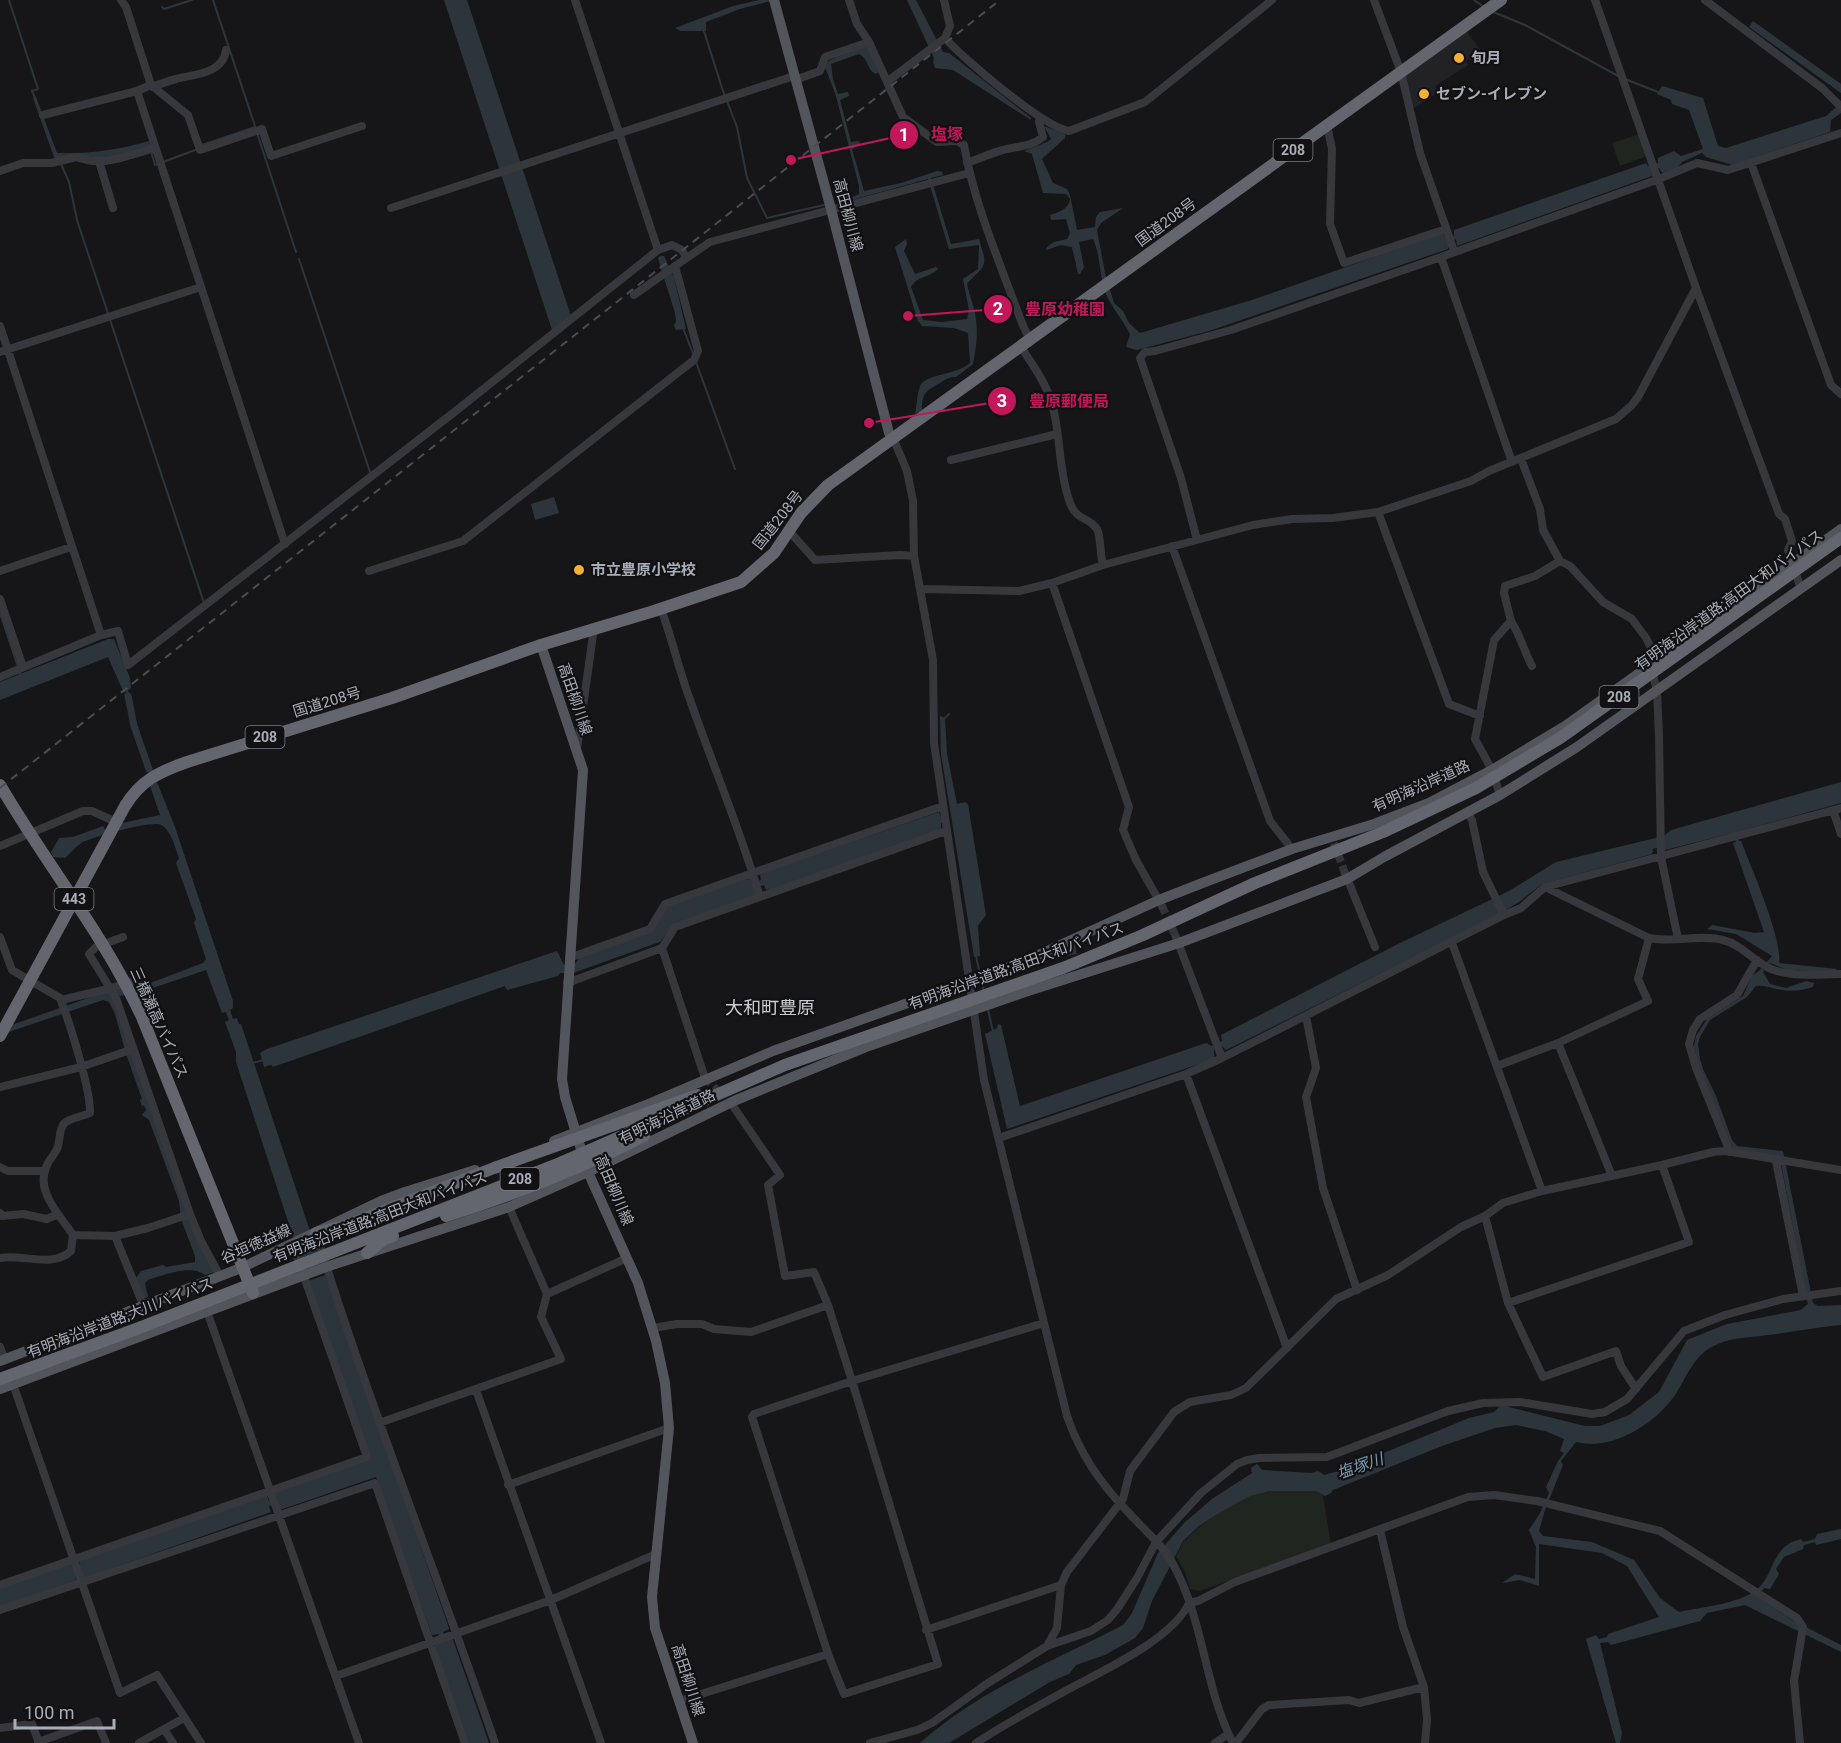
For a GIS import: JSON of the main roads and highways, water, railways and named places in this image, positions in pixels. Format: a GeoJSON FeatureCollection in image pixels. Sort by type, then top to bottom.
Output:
{"type":"FeatureCollection","features":[{"type":"Feature","properties":{"kind":"highway","name":"国道208号"},"geometry":{"type":"LineString","coordinates":[[0,1036],[132,795],[159,772],[392,698],[541,645],[741,582],[774,553],[801,513],[828,485],[1499,1]]}},
{"type":"Feature","properties":{"kind":"highway","name":"有明海沿岸道路;高田大和バイパス"},"geometry":{"type":"LineString","coordinates":[[252,1288],[592,1150],[785,1065],[1063,968],[1143,935],[1255,883],[1383,832],[1476,788],[1560,738],[1841,538]]}},
{"type":"Feature","properties":{"kind":"highway","name":"三橋瀬高バイパス"},"geometry":{"type":"LineString","coordinates":[[0,785],[103,941],[125,980],[142,1017],[241,1268],[252,1288]]}},
{"type":"Feature","properties":{"kind":"highway"},"geometry":{"type":"LineString","coordinates":[[316,1233],[345,1226],[514,1161],[785,1065]]}},
{"type":"Feature","properties":{"kind":"highway"},"geometry":{"type":"LineString","coordinates":[[367,1253],[384,1239],[503,1198],[578,1169],[785,1065]]}},
{"type":"Feature","properties":{"kind":"highway","name":"有明海沿岸道路;大川バイパス"},"geometry":{"type":"LineString","coordinates":[[0,1379],[252,1288]]}},
{"type":"Feature","properties":{"kind":"main road","name":"高田柳川線"},"geometry":{"type":"LineString","coordinates":[[774,1],[889,434],[892,438]]}},
{"type":"Feature","properties":{"kind":"main road","name":"有明海沿岸道路"},"geometry":{"type":"LineString","coordinates":[[316,1233],[354,1213],[405,1191],[481,1168],[646,1105],[773,1051],[1023,962],[1292,849],[1333,840],[1408,812],[1492,770],[1565,726],[1841,529]]}},
{"type":"Feature","properties":{"kind":"main road","name":"有明海沿岸道路"},"geometry":{"type":"LineString","coordinates":[[252,1288],[304,1275],[509,1207],[783,1080],[918,1028],[1177,940],[1346,876],[1468,813],[1577,747],[1841,560]]}},
{"type":"Feature","properties":{"kind":"main road","name":"高田柳川線"},"geometry":{"type":"LineString","coordinates":[[541,645],[583,770],[562,1079],[588,1172],[638,1283],[653,1328],[665,1383],[669,1428],[652,1613],[693,1743]]}},
{"type":"Feature","properties":{"kind":"main road","name":"谷垣徳益線"},"geometry":{"type":"LineString","coordinates":[[3,1360],[241,1268],[316,1233]]}},
{"type":"Feature","properties":{"kind":"main road"},"geometry":{"type":"LineString","coordinates":[[0,1389],[252,1288]]}},
{"type":"Feature","properties":{"kind":"main road"},"geometry":{"type":"LineString","coordinates":[[3,1360],[13,1384]]}},
{"type":"Feature","properties":{"kind":"water"},"geometry":{"type":"Polygon","coordinates":[[[444,0],[467,0],[571,316],[552,330],[444,0]]]}},
{"type":"Feature","properties":{"kind":"water"},"geometry":{"type":"Polygon","coordinates":[[[759,0],[774,0],[740,9],[706,22],[706,31],[680,31],[675,28],[733,6],[759,0]]]}},
{"type":"Feature","properties":{"kind":"water"},"geometry":{"type":"Polygon","coordinates":[[[907,0],[916,0],[943,52],[949,53],[1031,120],[953,70],[935,68],[934,58],[907,0]]]}},
{"type":"Feature","properties":{"kind":"water"},"geometry":{"type":"Polygon","coordinates":[[[1753,21],[1841,84],[1841,93],[1749,27],[1753,21]]]}},
{"type":"Feature","properties":{"kind":"water"},"geometry":{"type":"Polygon","coordinates":[[[867,45],[879,72],[875,74],[872,72],[859,54],[831,64],[838,94],[848,92],[849,96],[840,100],[851,142],[858,141],[861,144],[852,149],[864,191],[901,183],[937,171],[942,172],[943,175],[931,178],[951,244],[979,239],[984,260],[982,267],[967,283],[977,326],[973,364],[956,377],[946,379],[930,389],[923,398],[922,410],[915,414],[919,389],[923,382],[970,363],[968,333],[954,328],[922,326],[918,321],[895,247],[906,239],[907,244],[904,251],[915,274],[936,267],[938,269],[916,281],[911,287],[923,320],[942,322],[967,319],[969,311],[963,279],[978,269],[979,245],[949,249],[928,179],[848,201],[847,199],[859,194],[859,186],[836,96],[825,67],[828,61],[867,45]]]}},
{"type":"Feature","properties":{"kind":"water"},"geometry":{"type":"Polygon","coordinates":[[[1662,86],[1703,98],[1718,146],[1726,148],[1826,116],[1841,103],[1841,113],[1831,120],[1830,132],[1732,165],[1706,157],[1702,153],[1682,162],[1677,168],[1662,173],[1659,168],[1651,170],[1652,176],[1457,246],[1456,239],[1448,243],[1448,249],[1209,331],[1137,350],[1126,347],[1130,334],[1106,294],[1093,239],[1079,242],[1084,267],[1080,274],[1078,274],[1072,247],[1061,245],[1046,250],[1054,242],[1067,239],[1070,233],[1066,219],[1051,220],[1050,215],[1066,208],[1070,199],[1066,194],[1043,193],[1032,154],[1024,151],[1051,139],[1044,126],[1065,134],[1065,138],[1042,159],[1053,183],[1067,189],[1070,195],[1077,230],[1095,227],[1096,217],[1100,212],[1123,208],[1101,223],[1097,230],[1105,273],[1114,303],[1140,333],[1252,300],[1443,233],[1446,239],[1454,236],[1454,230],[1646,163],[1648,166],[1658,163],[1658,158],[1674,151],[1681,156],[1703,149],[1689,110],[1672,104],[1671,100],[1657,94],[1662,86]]]}},
{"type":"Feature","properties":{"kind":"water"},"geometry":{"type":"Polygon","coordinates":[[[36,97],[57,153],[103,151],[149,141],[151,147],[110,158],[56,160],[33,98],[36,97]]]}},
{"type":"Feature","properties":{"kind":"water"},"geometry":{"type":"Polygon","coordinates":[[[660,256],[664,256],[674,277],[686,329],[676,330],[674,326],[675,313],[659,262],[660,256]]]}},
{"type":"Feature","properties":{"kind":"water"},"geometry":{"type":"Polygon","coordinates":[[[554,497],[559,513],[535,520],[531,504],[554,497]]]}},
{"type":"Feature","properties":{"kind":"water"},"geometry":{"type":"Polygon","coordinates":[[[108,639],[114,639],[130,678],[131,688],[124,693],[108,657],[0,700],[0,682],[108,639]]]}},
{"type":"Feature","properties":{"kind":"water"},"geometry":{"type":"Polygon","coordinates":[[[940,716],[945,718],[947,754],[957,804],[965,802],[968,804],[986,915],[978,926],[980,956],[974,957],[941,754],[940,716]]]}},
{"type":"Feature","properties":{"kind":"water"},"geometry":{"type":"Polygon","coordinates":[[[157,782],[175,827],[233,1001],[233,1008],[230,1010],[233,1019],[237,1018],[241,1024],[320,1264],[306,1269],[297,1249],[236,1062],[236,1052],[225,1022],[229,1020],[226,1012],[222,1013],[206,970],[138,993],[112,997],[215,1272],[205,1275],[185,1270],[148,1280],[145,1283],[148,1297],[143,1299],[136,1278],[141,1271],[163,1265],[166,1267],[195,1262],[195,1256],[181,1219],[179,1201],[149,1120],[142,1115],[146,1110],[144,1105],[142,1106],[140,1100],[142,1099],[115,1014],[109,1002],[103,1000],[0,1035],[0,1029],[114,989],[137,988],[203,963],[206,959],[194,923],[196,919],[176,863],[179,858],[172,839],[164,827],[156,824],[147,825],[83,842],[65,858],[53,857],[51,852],[59,838],[73,837],[103,826],[106,831],[122,823],[160,815],[150,786],[157,782]]]}},
{"type":"Feature","properties":{"kind":"water","name":"塩塚川"},"geometry":{"type":"Polygon","coordinates":[[[1841,782],[1841,803],[1737,832],[1771,921],[1779,952],[1779,963],[1837,969],[1834,972],[1787,970],[1770,963],[1763,972],[1770,984],[1786,988],[1806,981],[1814,983],[1813,987],[1790,991],[1756,986],[1747,997],[1710,1020],[1698,1044],[1703,1069],[1716,1096],[1732,1140],[1737,1146],[1783,1151],[1813,1303],[1818,1306],[1841,1305],[1841,1325],[1731,1340],[1717,1344],[1705,1352],[1691,1367],[1670,1402],[1642,1427],[1618,1439],[1606,1442],[1594,1444],[1576,1442],[1561,1461],[1563,1465],[1539,1531],[1543,1536],[1592,1542],[1634,1560],[1660,1598],[1679,1612],[1730,1602],[1748,1595],[1762,1584],[1778,1555],[1791,1543],[1801,1539],[1803,1542],[1815,1539],[1817,1534],[1841,1529],[1841,1539],[1816,1545],[1815,1542],[1804,1545],[1803,1549],[1784,1557],[1776,1569],[1779,1574],[1770,1589],[1764,1588],[1757,1597],[1792,1620],[1841,1645],[1841,1652],[1745,1605],[1707,1613],[1700,1621],[1611,1645],[1608,1642],[1600,1643],[1622,1733],[1620,1743],[1616,1743],[1586,1639],[1596,1635],[1599,1639],[1607,1637],[1608,1634],[1659,1617],[1627,1566],[1602,1553],[1539,1544],[1539,1586],[1520,1580],[1502,1583],[1515,1574],[1535,1579],[1536,1547],[1529,1530],[1540,1513],[1549,1493],[1546,1487],[1564,1453],[1560,1451],[1564,1439],[1545,1431],[1516,1425],[1495,1428],[1442,1446],[1333,1490],[1325,1496],[1316,1491],[1269,1491],[1250,1496],[1199,1526],[1183,1541],[1152,1601],[1143,1628],[1135,1638],[1105,1655],[1076,1665],[1069,1674],[1050,1682],[949,1743],[920,1743],[967,1707],[992,1692],[1123,1625],[1132,1613],[1158,1553],[1184,1523],[1212,1499],[1252,1473],[1251,1468],[1257,1464],[1262,1470],[1312,1473],[1318,1471],[1324,1475],[1342,1470],[1469,1418],[1494,1412],[1501,1405],[1585,1426],[1600,1426],[1629,1415],[1659,1392],[1687,1340],[1727,1324],[1801,1310],[1808,1304],[1780,1158],[1733,1149],[1698,1064],[1694,1046],[1696,1036],[1707,1019],[1743,996],[1752,976],[1772,956],[1736,934],[1707,929],[1712,925],[1755,933],[1764,932],[1733,843],[1736,842],[1733,833],[1665,850],[1663,846],[1653,849],[1652,854],[1542,884],[1496,916],[1226,1050],[1221,1045],[1214,1048],[1214,1059],[1007,1129],[985,1034],[997,1028],[998,1024],[1001,1025],[1020,1106],[1203,1044],[1207,1043],[1211,1046],[1222,1041],[1221,1035],[1398,944],[1509,891],[1556,862],[1664,836],[1671,830],[1841,782]]]}},
{"type":"Feature","properties":{"kind":"water"},"geometry":{"type":"Polygon","coordinates":[[[939,812],[943,823],[941,823],[941,830],[772,889],[766,890],[764,885],[755,888],[757,895],[675,923],[660,942],[573,973],[560,973],[558,976],[507,990],[505,986],[273,1067],[271,1065],[264,1067],[260,1053],[267,1049],[557,951],[564,965],[573,966],[581,956],[650,930],[667,907],[743,880],[750,879],[752,883],[761,880],[760,875],[766,872],[939,812]]]}},
{"type":"Feature","properties":{"kind":"water"},"geometry":{"type":"Polygon","coordinates":[[[325,1275],[447,1622],[449,1629],[443,1632],[446,1639],[452,1637],[489,1743],[469,1743],[434,1643],[440,1641],[438,1634],[432,1635],[376,1477],[280,1510],[276,1504],[269,1506],[271,1512],[84,1578],[81,1571],[75,1574],[76,1580],[0,1607],[0,1588],[71,1563],[73,1569],[80,1567],[79,1560],[267,1495],[269,1501],[275,1499],[273,1492],[369,1459],[308,1281],[325,1275]]]}},
{"type":"Feature","properties":{"kind":"waterway"},"geometry":{"type":"LineString","coordinates":[[9,0],[38,89],[32,91],[36,100]]}},
{"type":"Feature","properties":{"kind":"waterway"},"geometry":{"type":"LineString","coordinates":[[162,7],[164,9],[192,0]]}},
{"type":"Feature","properties":{"kind":"waterway"},"geometry":{"type":"LineString","coordinates":[[213,0],[255,126]]}},
{"type":"Feature","properties":{"kind":"waterway"},"geometry":{"type":"LineString","coordinates":[[1474,0],[1484,7]]}},
{"type":"Feature","properties":{"kind":"waterway"},"geometry":{"type":"LineString","coordinates":[[1491,11],[1525,25],[1620,77]]}},
{"type":"Feature","properties":{"kind":"waterway"},"geometry":{"type":"LineString","coordinates":[[703,28],[737,127],[747,178],[767,218],[824,205]]}},
{"type":"Feature","properties":{"kind":"waterway"},"geometry":{"type":"LineString","coordinates":[[1625,79],[1658,92]]}},
{"type":"Feature","properties":{"kind":"waterway"},"geometry":{"type":"LineString","coordinates":[[202,145],[255,127]]}},
{"type":"Feature","properties":{"kind":"waterway"},"geometry":{"type":"LineString","coordinates":[[257,133],[296,252]]}},
{"type":"Feature","properties":{"kind":"waterway"},"geometry":{"type":"LineString","coordinates":[[151,151],[155,165],[198,149]]}},
{"type":"Feature","properties":{"kind":"waterway"},"geometry":{"type":"LineString","coordinates":[[61,164],[69,182],[77,220],[204,603]]}},
{"type":"Feature","properties":{"kind":"waterway"},"geometry":{"type":"LineString","coordinates":[[299,259],[370,472]]}},
{"type":"Feature","properties":{"kind":"waterway"},"geometry":{"type":"LineString","coordinates":[[683,328],[694,356]]}},
{"type":"Feature","properties":{"kind":"waterway"},"geometry":{"type":"LineString","coordinates":[[696,362],[735,469]]}},
{"type":"Feature","properties":{"kind":"waterway"},"geometry":{"type":"LineString","coordinates":[[0,613],[21,676]]}},
{"type":"Feature","properties":{"kind":"waterway"},"geometry":{"type":"LineString","coordinates":[[127,690],[128,696]]}},
{"type":"Feature","properties":{"kind":"waterway"},"geometry":{"type":"LineString","coordinates":[[128,696],[134,726],[149,769]]}},
{"type":"Feature","properties":{"kind":"waterway"},"geometry":{"type":"LineString","coordinates":[[943,720],[949,714]]}},
{"type":"Feature","properties":{"kind":"waterway"},"geometry":{"type":"LineString","coordinates":[[976,956],[980,974]]}},
{"type":"Feature","properties":{"kind":"waterway"},"geometry":{"type":"LineString","coordinates":[[981,979],[984,991]]}},
{"type":"Feature","properties":{"kind":"waterway"},"geometry":{"type":"LineString","coordinates":[[988,1009],[993,1032]]}},
{"type":"Feature","properties":{"kind":"waterway"},"geometry":{"type":"LineString","coordinates":[[252,1063],[264,1060]]}},
{"type":"Feature","properties":{"kind":"tunnel"},"geometry":{"type":"LineString","coordinates":[[1334,843],[1345,873]]}},
{"type":"Feature","properties":{"kind":"tunnel"},"geometry":{"type":"LineString","coordinates":[[1162,906],[1176,937]]}},
{"type":"Feature","properties":{"kind":"tunnel"},"geometry":{"type":"LineString","coordinates":[[1070,945],[1075,972]]}},
{"type":"Feature","properties":{"kind":"tunnel"},"geometry":{"type":"LineString","coordinates":[[705,1078],[723,1096]]}},
{"type":"Feature","properties":{"kind":"railway"},"geometry":{"type":"LineString","coordinates":[[0,788],[1000,0]]}},
{"type":"Feature","properties":{"kind":"place","name":"旬月"},"geometry":{"type":"Point","coordinates":[1459,58]}},
{"type":"Feature","properties":{"kind":"place","name":"セブン-イレブン"},"geometry":{"type":"Point","coordinates":[1424,94]}},
{"type":"Feature","properties":{"kind":"place","name":"塩塚"},"geometry":{"type":"Point","coordinates":[791,160]}},
{"type":"Feature","properties":{"kind":"place","name":"豊原幼稚園"},"geometry":{"type":"Point","coordinates":[908,316]}},
{"type":"Feature","properties":{"kind":"place","name":"豊原郵便局"},"geometry":{"type":"Point","coordinates":[869,423]}},
{"type":"Feature","properties":{"kind":"place","name":"市立豊原小学校"},"geometry":{"type":"Point","coordinates":[579,570]}},
{"type":"Feature","properties":{"kind":"district","name":"大和町豊原"},"geometry":{"type":"Point","coordinates":[770,1007]}}]}
